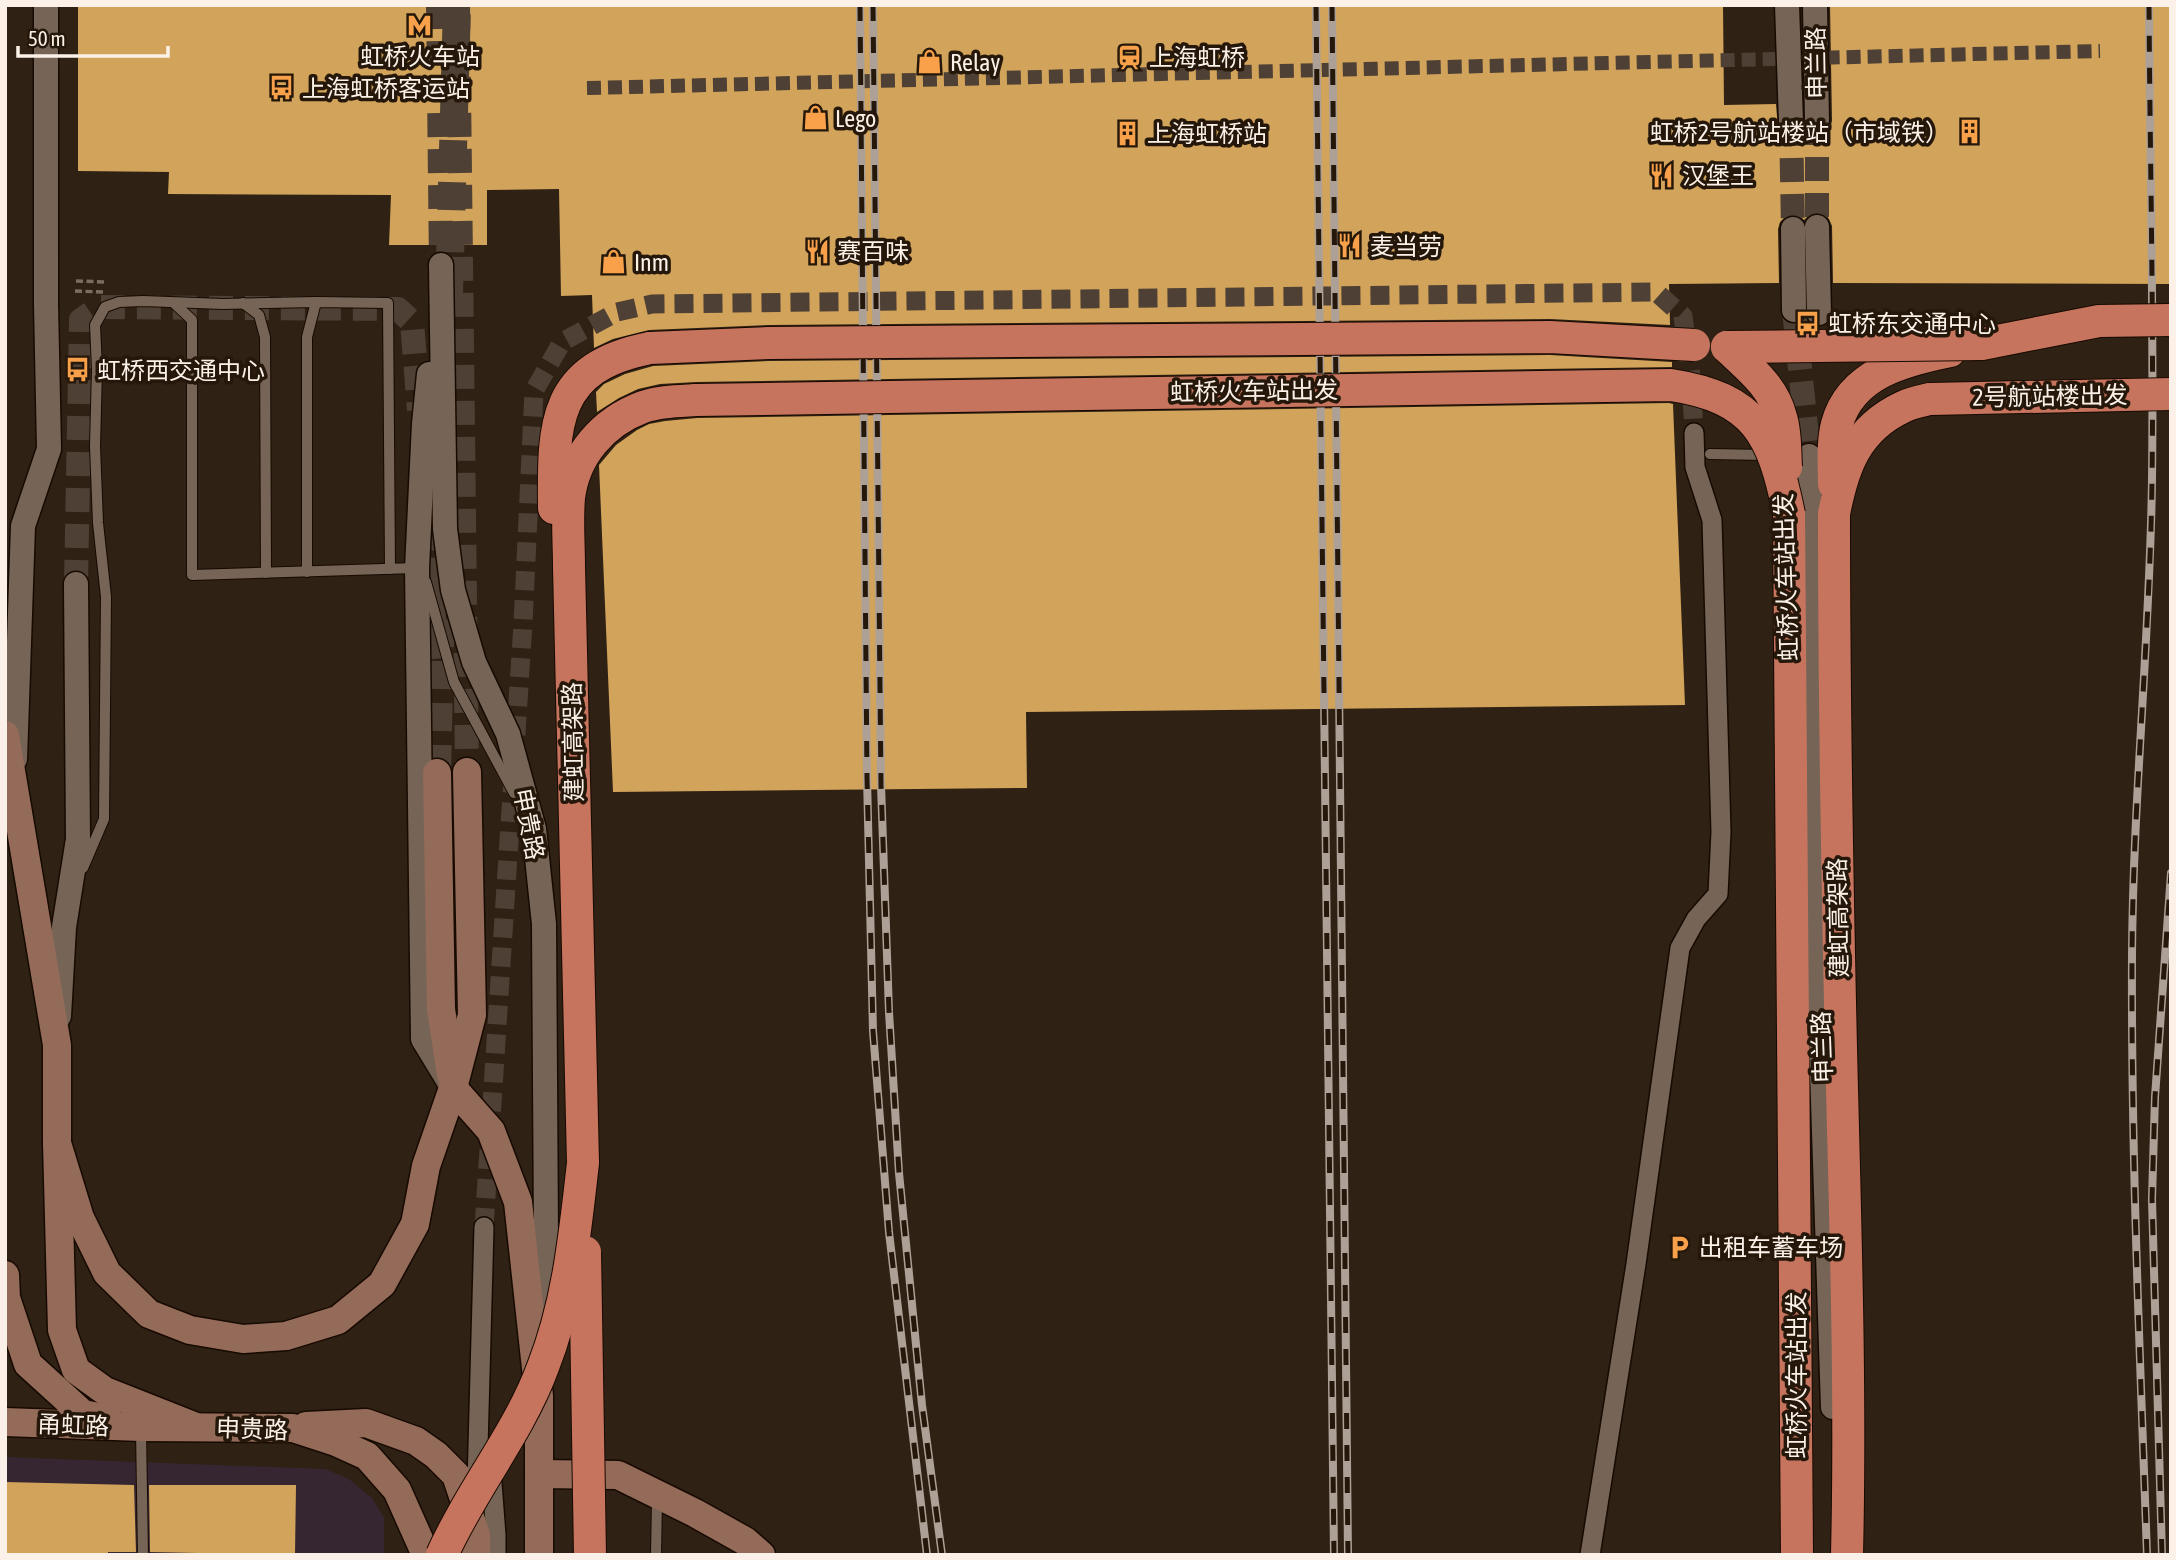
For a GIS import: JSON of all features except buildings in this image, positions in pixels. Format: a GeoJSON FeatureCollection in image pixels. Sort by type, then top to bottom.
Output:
{"type":"FeatureCollection","features":[{"type":"Feature","properties":{"kind":"highway"},"geometry":{"type":"LineString","coordinates":[[1834,514],[1834,441],[1837,424],[1855,389],[1874,375],[1913,359],[2099,321],[2171,320]]}},
{"type":"Feature","properties":{"kind":"highway"},"geometry":{"type":"LineString","coordinates":[[569,567],[554,523],[555,438],[563,407],[576,386],[596,367],[613,358],[641,350],[669,346],[769,343],[1550,337],[1727,348],[1982,344]]}},
{"type":"Feature","properties":{"kind":"highway"},"geometry":{"type":"LineString","coordinates":[[1727,348],[1760,377],[1774,397],[1782,418],[1788,514]]}},
{"type":"Feature","properties":{"kind":"highway","name":"虹桥火车站出发"},"geometry":{"type":"LineString","coordinates":[[696,400],[1671,385],[1700,390],[1724,400],[1746,414],[1774,453],[1781,474],[1788,514],[1797,1555]]}},
{"type":"Feature","properties":{"kind":"highway","name":"2号航站楼出发"},"geometry":{"type":"LineString","coordinates":[[1930,399],[2171,394]]}},
{"type":"Feature","properties":{"kind":"highway","name":"建虹高架路"},"geometry":{"type":"LineString","coordinates":[[1848,1484],[1847,1276],[1835,789],[1834,514],[1840,482],[1850,456],[1865,434],[1904,406],[1930,399]]}},
{"type":"Feature","properties":{"kind":"highway","name":"建虹高架路"},"geometry":{"type":"LineString","coordinates":[[583,1163],[569,494],[583,453],[595,438],[610,426],[643,407],[696,400]]}},
{"type":"Feature","properties":{"kind":"highway"},"geometry":{"type":"LineString","coordinates":[[442,1555],[472,1496],[500,1453],[543,1369],[572,1262],[583,1163]]}},
{"type":"Feature","properties":{"kind":"highway"},"geometry":{"type":"LineString","coordinates":[[583,1163],[590,1555]]}},
{"type":"Feature","properties":{"kind":"highway"},"geometry":{"type":"LineString","coordinates":[[1847,1555],[1848,1484]]}},
{"type":"Feature","properties":{"kind":"highway"},"geometry":{"type":"LineString","coordinates":[[1848,1484],[1855,1555]]}},
{"type":"Feature","properties":{"kind":"main road"},"geometry":{"type":"LineString","coordinates":[[5,736],[57,1045],[62,1330],[76,1370],[105,1391],[196,1427]]}},
{"type":"Feature","properties":{"kind":"main road"},"geometry":{"type":"LineString","coordinates":[[57,1143],[80,1218],[107,1273],[149,1314],[190,1330],[243,1339],[286,1336],[338,1320],[382,1284],[415,1224],[426,1166],[453,1088],[472,1015],[467,772]]}},
{"type":"Feature","properties":{"kind":"main road"},"geometry":{"type":"LineString","coordinates":[[437,773],[441,1009],[453,1088]]}},
{"type":"Feature","properties":{"kind":"main road","name":"申贵路"},"geometry":{"type":"LineString","coordinates":[[453,1088],[491,1131],[518,1202],[539,1396],[539,1555]]}},
{"type":"Feature","properties":{"kind":"main road"},"geometry":{"type":"LineString","coordinates":[[5,1275],[6,1299],[28,1364],[83,1414],[141,1427]]}},
{"type":"Feature","properties":{"kind":"main road","name":"甬虹路"},"geometry":{"type":"LineString","coordinates":[[5,1422],[141,1427]]}},
{"type":"Feature","properties":{"kind":"main road"},"geometry":{"type":"LineString","coordinates":[[293,1428],[366,1423],[416,1441],[436,1455],[456,1475],[476,1545]]}},
{"type":"Feature","properties":{"kind":"main road","name":"申贵路"},"geometry":{"type":"LineString","coordinates":[[141,1427],[293,1428],[336,1442],[367,1456],[397,1490],[426,1555]]}},
{"type":"Feature","properties":{"kind":"main road"},"geometry":{"type":"LineString","coordinates":[[539,1474],[618,1475],[745,1541],[761,1555]]}},
{"type":"Feature","properties":{"kind":"street"},"geometry":{"type":"LineString","coordinates":[[15,786],[23,526],[49,449],[46,5]]}},
{"type":"Feature","properties":{"kind":"street"},"geometry":{"type":"LineString","coordinates":[[1787,5],[1791,122]]}},
{"type":"Feature","properties":{"kind":"street","name":"申兰路"},"geometry":{"type":"LineString","coordinates":[[1815,5],[1817,121]]}},
{"type":"Feature","properties":{"kind":"street"},"geometry":{"type":"LineString","coordinates":[[1805,228],[1806,311]]}},
{"type":"Feature","properties":{"kind":"street","name":"申贵路"},"geometry":{"type":"LineString","coordinates":[[417,568],[424,424],[441,265],[445,529],[453,590],[474,662],[508,734],[534,829],[544,924],[546,1236],[539,1396]]}},
{"type":"Feature","properties":{"kind":"street"},"geometry":{"type":"LineString","coordinates":[[1590,1555],[1636,1264],[1680,948],[1696,919],[1718,894],[1721,832],[1712,520],[1695,467],[1694,433]]}},
{"type":"Feature","properties":{"kind":"street","name":"申兰路"},"geometry":{"type":"LineString","coordinates":[[1809,456],[1818,947],[1839,1555]]}},
{"type":"Feature","properties":{"kind":"street"},"geometry":{"type":"LineString","coordinates":[[417,568],[423,1039],[453,1088]]}},
{"type":"Feature","properties":{"kind":"street"},"geometry":{"type":"LineString","coordinates":[[57,1045],[64,927],[78,839],[76,584]]}},
{"type":"Feature","properties":{"kind":"street"},"geometry":{"type":"LineString","coordinates":[[476,1545],[484,1227]]}},
{"type":"Feature","properties":{"kind":"street"},"geometry":{"type":"LineString","coordinates":[[480,1340],[496,1555]]}},
{"type":"Feature","properties":{"kind":"lane"},"geometry":{"type":"LineString","coordinates":[[69,900],[104,819],[106,597],[95,446],[95,325],[105,307],[118,302],[143,301],[388,303],[390,569]]}},
{"type":"Feature","properties":{"kind":"lane"},"geometry":{"type":"LineString","coordinates":[[307,572],[307,337],[316,302]]}},
{"type":"Feature","properties":{"kind":"lane"},"geometry":{"type":"LineString","coordinates":[[174,303],[192,320],[192,575],[417,568],[424,574],[454,682],[534,829]]}},
{"type":"Feature","properties":{"kind":"lane"},"geometry":{"type":"LineString","coordinates":[[243,303],[259,315],[265,337],[266,573]]}},
{"type":"Feature","properties":{"kind":"lane"},"geometry":{"type":"LineString","coordinates":[[1710,454],[1809,456]]}},
{"type":"Feature","properties":{"kind":"lane"},"geometry":{"type":"LineString","coordinates":[[141,1427],[143,1555]]}},
{"type":"Feature","properties":{"kind":"lane"},"geometry":{"type":"LineString","coordinates":[[656,1555],[657,1494]]}},
{"type":"Feature","properties":{"kind":"path"},"geometry":{"type":"LineString","coordinates":[[76,281],[107,282]]}},
{"type":"Feature","properties":{"kind":"path"},"geometry":{"type":"LineString","coordinates":[[75,291],[108,292]]}},
{"type":"Feature","properties":{"kind":"shaded area"},"geometry":{"type":"Polygon","coordinates":[[[5,1457],[325,1469],[349,1479],[372,1498],[384,1518],[384,1555],[5,1555],[5,1457]]]}},
{"type":"Feature","properties":{"kind":"tunnel"},"geometry":{"type":"LineString","coordinates":[[438,5],[441,265]]}},
{"type":"Feature","properties":{"kind":"tunnel"},"geometry":{"type":"LineString","coordinates":[[449,294],[457,5]]}},
{"type":"Feature","properties":{"kind":"tunnel"},"geometry":{"type":"LineString","coordinates":[[458,5],[467,772]]}},
{"type":"Feature","properties":{"kind":"tunnel"},"geometry":{"type":"LineString","coordinates":[[587,88],[2100,51]]}},
{"type":"Feature","properties":{"kind":"tunnel"},"geometry":{"type":"LineString","coordinates":[[1817,121],[1817,227]]}},
{"type":"Feature","properties":{"kind":"tunnel"},"geometry":{"type":"LineString","coordinates":[[1791,122],[1793,229]]}},
{"type":"Feature","properties":{"kind":"tunnel"},"geometry":{"type":"LineString","coordinates":[[484,1227],[523,624],[534,391],[562,342],[617,312],[652,304],[1656,292],[1683,316],[1691,377],[1694,433]]}},
{"type":"Feature","properties":{"kind":"tunnel"},"geometry":{"type":"LineString","coordinates":[[76,584],[81,320],[100,307],[398,309],[412,322],[419,410]]}},
{"type":"Feature","properties":{"kind":"tunnel"},"geometry":{"type":"LineString","coordinates":[[1794,310],[1809,456]]}},
{"type":"Feature","properties":{"kind":"tunnel"},"geometry":{"type":"LineString","coordinates":[[427,527],[439,683]]}},
{"type":"Feature","properties":{"kind":"tunnel"},"geometry":{"type":"LineString","coordinates":[[437,773],[442,558]]}},
{"type":"Feature","properties":{"kind":"railway"},"geometry":{"type":"LineString","coordinates":[[860,5],[867,777],[873,1031],[889,1232],[927,1555]]}},
{"type":"Feature","properties":{"kind":"railway"},"geometry":{"type":"LineString","coordinates":[[873,5],[881,785],[889,1012],[899,1173],[922,1405],[942,1555]]}},
{"type":"Feature","properties":{"kind":"railway"},"geometry":{"type":"LineString","coordinates":[[1316,5],[1334,1555]]}},
{"type":"Feature","properties":{"kind":"railway"},"geometry":{"type":"LineString","coordinates":[[1332,5],[1348,1555]]}},
{"type":"Feature","properties":{"kind":"railway"},"geometry":{"type":"LineString","coordinates":[[2147,1555],[2134,1180],[2132,955],[2152,480],[2149,5]]}},
{"type":"Feature","properties":{"kind":"railway"},"geometry":{"type":"LineString","coordinates":[[2162,1555],[2152,1199],[2155,1097],[2171,873]]}},
{"type":"Feature","properties":{"kind":"place","name":"虹桥火车站"},"geometry":{"type":"Point","coordinates":[420,25]}},
{"type":"Feature","properties":{"kind":"place","name":"上海虹桥"},"geometry":{"type":"Point","coordinates":[1129,57]}},
{"type":"Feature","properties":{"kind":"place","name":"Relay"},"geometry":{"type":"Point","coordinates":[930,62]}},
{"type":"Feature","properties":{"kind":"place","name":"上海虹桥客运站"},"geometry":{"type":"Point","coordinates":[282,88]}},
{"type":"Feature","properties":{"kind":"place","name":"Lego"},"geometry":{"type":"Point","coordinates":[815,118]}},
{"type":"Feature","properties":{"kind":"place","name":"虹桥2号航站楼站（市域铁）"},"geometry":{"type":"Point","coordinates":[1969,132]}},
{"type":"Feature","properties":{"kind":"place","name":"上海虹桥站"},"geometry":{"type":"Point","coordinates":[1127,133]}},
{"type":"Feature","properties":{"kind":"place","name":"汉堡王"},"geometry":{"type":"Point","coordinates":[1662,175]}},
{"type":"Feature","properties":{"kind":"place","name":"麦当劳"},"geometry":{"type":"Point","coordinates":[1350,246]}},
{"type":"Feature","properties":{"kind":"place","name":"赛百味"},"geometry":{"type":"Point","coordinates":[817,251]}},
{"type":"Feature","properties":{"kind":"place","name":"Inm"},"geometry":{"type":"Point","coordinates":[614,262]}},
{"type":"Feature","properties":{"kind":"place","name":"虹桥东交通中心"},"geometry":{"type":"Point","coordinates":[1808,323]}},
{"type":"Feature","properties":{"kind":"place","name":"虹桥西交通中心"},"geometry":{"type":"Point","coordinates":[77,370]}},
{"type":"Feature","properties":{"kind":"place","name":"出租车蓄车场"},"geometry":{"type":"Point","coordinates":[1679,1247]}}]}
